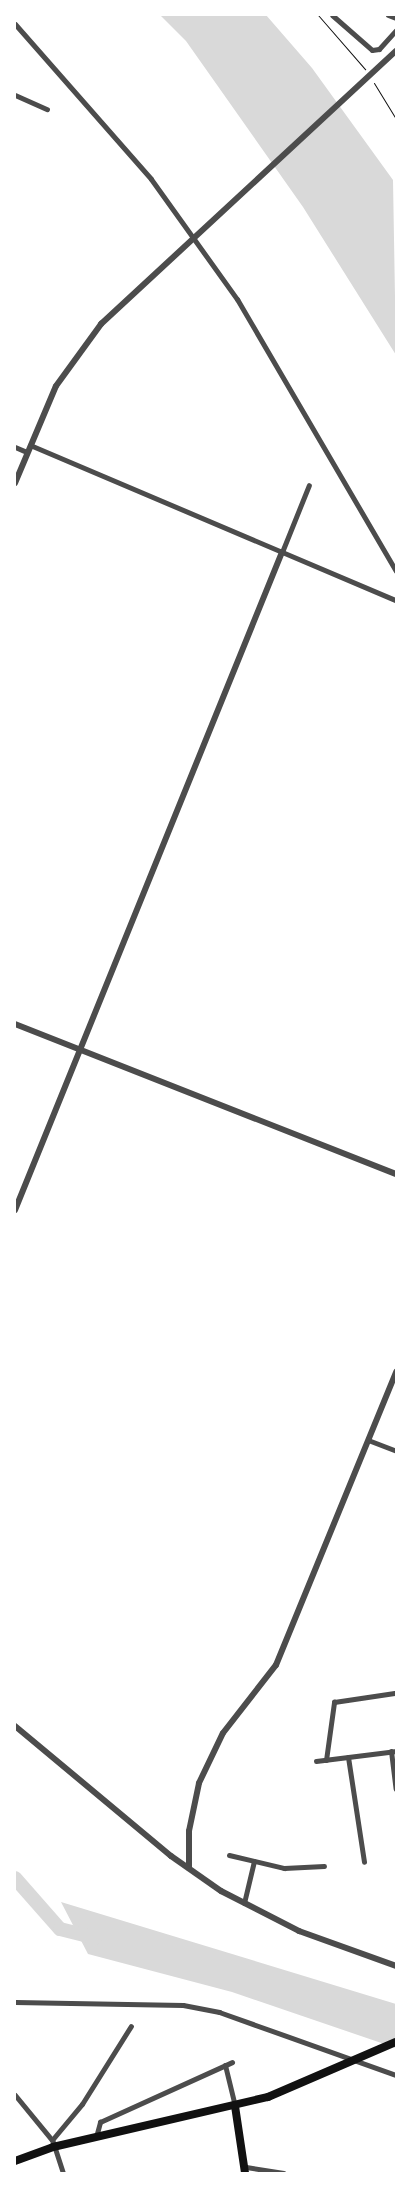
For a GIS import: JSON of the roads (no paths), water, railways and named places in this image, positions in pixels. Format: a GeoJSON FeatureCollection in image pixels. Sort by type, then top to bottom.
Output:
{"type":"FeatureCollection","features":[{"type":"Feature","properties":{"kind":"main road"},"geometry":{"type":"LineString","coordinates":[[15,2160],[52,2144],[96,2137],[235,2106],[352,2063],[396,2042]]}},
{"type":"Feature","properties":{"kind":"main road"},"geometry":{"type":"LineString","coordinates":[[235,2106],[246,2170]]}},
{"type":"Feature","properties":{"kind":"street"},"geometry":{"type":"LineString","coordinates":[[332,15],[372,50],[379,49],[396,30]]}},
{"type":"Feature","properties":{"kind":"street"},"geometry":{"type":"LineString","coordinates":[[388,15],[396,18]]}},
{"type":"Feature","properties":{"kind":"street"},"geometry":{"type":"LineString","coordinates":[[15,24],[151,179],[190,239],[237,299],[396,571]]}},
{"type":"Feature","properties":{"kind":"street"},"geometry":{"type":"LineString","coordinates":[[15,483],[56,386],[80,350],[196,232],[396,51]]}},
{"type":"Feature","properties":{"kind":"street"},"geometry":{"type":"LineString","coordinates":[[15,95],[47,109]]}},
{"type":"Feature","properties":{"kind":"street"},"geometry":{"type":"LineString","coordinates":[[15,447],[28,449],[396,600]]}},
{"type":"Feature","properties":{"kind":"street"},"geometry":{"type":"LineString","coordinates":[[15,1210],[309,485]]}},
{"type":"Feature","properties":{"kind":"street"},"geometry":{"type":"LineString","coordinates":[[15,1024],[81,1047],[396,1174]]}},
{"type":"Feature","properties":{"kind":"street"},"geometry":{"type":"LineString","coordinates":[[189,1868],[189,1830],[199,1782],[223,1733],[276,1665],[396,1372]]}},
{"type":"Feature","properties":{"kind":"street"},"geometry":{"type":"LineString","coordinates":[[368,1440],[396,1451]]}},
{"type":"Feature","properties":{"kind":"street"},"geometry":{"type":"LineString","coordinates":[[326,1760],[334,1702],[394,1694]]}},
{"type":"Feature","properties":{"kind":"street"},"geometry":{"type":"LineString","coordinates":[[15,1726],[189,1868],[244,1903],[299,1930],[396,1966]]}},
{"type":"Feature","properties":{"kind":"street"},"geometry":{"type":"LineString","coordinates":[[316,1761],[393,1751],[396,1789]]}},
{"type":"Feature","properties":{"kind":"street"},"geometry":{"type":"LineString","coordinates":[[348,1757],[364,1862]]}},
{"type":"Feature","properties":{"kind":"street"},"geometry":{"type":"LineString","coordinates":[[230,1854],[284,1868],[324,1866]]}},
{"type":"Feature","properties":{"kind":"street"},"geometry":{"type":"LineString","coordinates":[[244,1903],[254,1861]]}},
{"type":"Feature","properties":{"kind":"street"},"geometry":{"type":"LineString","coordinates":[[15,2002],[183,2005],[219,2012],[352,2063],[396,2075]]}},
{"type":"Feature","properties":{"kind":"street"},"geometry":{"type":"LineString","coordinates":[[52,2144],[82,2104],[131,2026]]}},
{"type":"Feature","properties":{"kind":"street"},"geometry":{"type":"LineString","coordinates":[[96,2137],[100,2122],[232,2062]]}},
{"type":"Feature","properties":{"kind":"street"},"geometry":{"type":"LineString","coordinates":[[225,2065],[235,2106]]}},
{"type":"Feature","properties":{"kind":"street"},"geometry":{"type":"LineString","coordinates":[[15,2095],[52,2144],[63,2173]]}},
{"type":"Feature","properties":{"kind":"street"},"geometry":{"type":"LineString","coordinates":[[246,2170],[284,2173]]}},
{"type":"Feature","properties":{"kind":"waterway"},"geometry":{"type":"LineString","coordinates":[[15,1878],[60,1929],[95,1938]]}}]}
